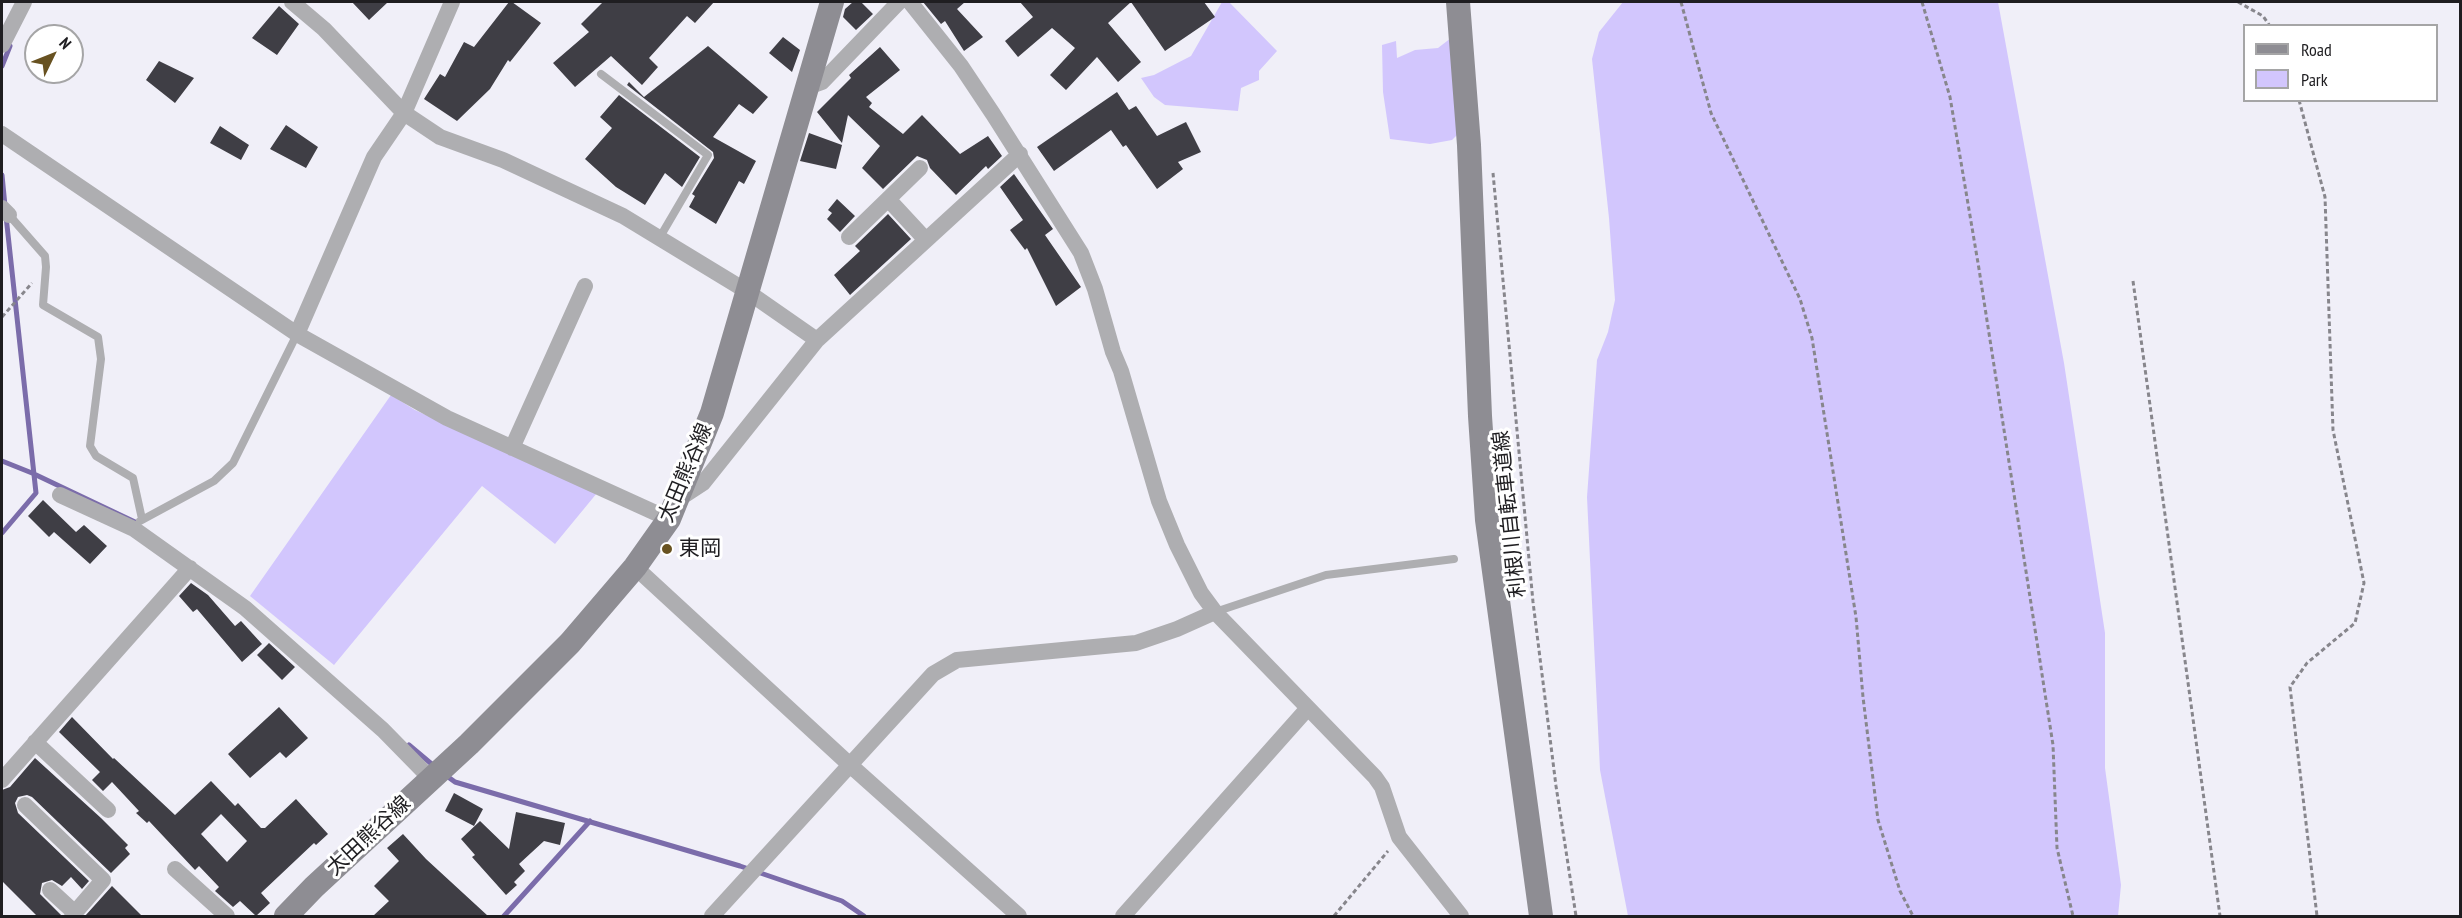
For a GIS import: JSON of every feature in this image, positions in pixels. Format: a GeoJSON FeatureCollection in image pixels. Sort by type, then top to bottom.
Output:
{"type":"FeatureCollection","features":[{"type":"Feature","properties":{"kind":"main road","name":"太田熊谷線"},"geometry":{"type":"LineString","coordinates":[[286,916],[570,643],[635,567],[673,510],[712,413],[805,88],[832,2]]}},
{"type":"Feature","properties":{"kind":"main road"},"geometry":{"type":"LineString","coordinates":[[1458,2],[1468,145],[1487,520],[1541,916]]}},
{"type":"Feature","properties":{"kind":"street"},"geometry":{"type":"LineString","coordinates":[[2,45],[24,2]]}},
{"type":"Feature","properties":{"kind":"street"},"geometry":{"type":"LineString","coordinates":[[292,2],[332,37],[404,113],[440,137],[503,160],[623,216],[748,292],[817,339]]}},
{"type":"Feature","properties":{"kind":"street"},"geometry":{"type":"LineString","coordinates":[[297,334],[374,157],[404,113],[452,2]]}},
{"type":"Feature","properties":{"kind":"street"},"geometry":{"type":"LineString","coordinates":[[805,88],[822,82],[899,2]]}},
{"type":"Feature","properties":{"kind":"street"},"geometry":{"type":"LineString","coordinates":[[910,2],[961,66],[1020,154],[1080,253],[1095,289],[1159,501],[1177,545],[1201,593],[1215,612],[1375,777],[1382,787],[1399,837],[1461,916]]}},
{"type":"Feature","properties":{"kind":"street"},"geometry":{"type":"LineString","coordinates":[[2,134],[297,334],[447,418],[512,448],[673,510],[703,483],[817,339],[1020,154]]}},
{"type":"Feature","properties":{"kind":"street"},"geometry":{"type":"LineString","coordinates":[[849,237],[920,168]]}},
{"type":"Feature","properties":{"kind":"street"},"geometry":{"type":"LineString","coordinates":[[888,199],[926,240]]}},
{"type":"Feature","properties":{"kind":"street"},"geometry":{"type":"LineString","coordinates":[[512,448],[585,286]]}},
{"type":"Feature","properties":{"kind":"street"},"geometry":{"type":"LineString","coordinates":[[60,495],[138,524],[190,568],[284,641],[383,730],[431,779]]}},
{"type":"Feature","properties":{"kind":"street"},"geometry":{"type":"LineString","coordinates":[[635,567],[850,765],[1019,916]]}},
{"type":"Feature","properties":{"kind":"street"},"geometry":{"type":"LineString","coordinates":[[2,780],[190,568]]}},
{"type":"Feature","properties":{"kind":"street"},"geometry":{"type":"LineString","coordinates":[[712,916],[933,674],[957,660],[1136,643],[1177,629],[1215,612]]}},
{"type":"Feature","properties":{"kind":"street"},"geometry":{"type":"LineString","coordinates":[[1123,916],[1308,708]]}},
{"type":"Feature","properties":{"kind":"street"},"geometry":{"type":"LineString","coordinates":[[35,742],[108,810]]}},
{"type":"Feature","properties":{"kind":"street"},"geometry":{"type":"LineString","coordinates":[[25,805],[103,880],[73,915],[51,890]]}},
{"type":"Feature","properties":{"kind":"street"},"geometry":{"type":"LineString","coordinates":[[175,869],[227,916]]}},
{"type":"Feature","properties":{"kind":"lane"},"geometry":{"type":"LineString","coordinates":[[600,74],[708,155],[660,237]]}},
{"type":"Feature","properties":{"kind":"lane"},"geometry":{"type":"LineString","coordinates":[[5,212],[45,256],[43,304],[98,337],[101,359],[90,446],[96,456],[133,478],[138,524],[214,481],[233,463],[297,334]]}},
{"type":"Feature","properties":{"kind":"lane"},"geometry":{"type":"LineString","coordinates":[[1215,612],[1326,575],[1454,560]]}},
{"type":"Feature","properties":{"kind":"path"},"geometry":{"type":"LineString","coordinates":[[1682,2],[1712,113],[1800,300],[1812,338],[1856,617],[1878,820],[1900,891],[1913,916]]}},
{"type":"Feature","properties":{"kind":"path"},"geometry":{"type":"LineString","coordinates":[[1922,2],[1950,97],[1975,246],[2053,745],[2056,848],[2073,916]]}},
{"type":"Feature","properties":{"kind":"path"},"geometry":{"type":"LineString","coordinates":[[2238,2],[2263,16],[2269,24]]}},
{"type":"Feature","properties":{"kind":"path"},"geometry":{"type":"LineString","coordinates":[[2300,102],[2325,197],[2333,430],[2364,583],[2355,623],[2307,663],[2290,687],[2318,916]]}},
{"type":"Feature","properties":{"kind":"path","name":"利根川自転車道線"},"geometry":{"type":"LineString","coordinates":[[1492,164],[1533,602],[1556,786],[1576,916]]}},
{"type":"Feature","properties":{"kind":"path"},"geometry":{"type":"LineString","coordinates":[[2,317],[46,267]]}},
{"type":"Feature","properties":{"kind":"path"},"geometry":{"type":"LineString","coordinates":[[2133,281],[2220,916]]}},
{"type":"Feature","properties":{"kind":"path"},"geometry":{"type":"LineString","coordinates":[[1334,916],[1399,837]]}},
{"type":"Feature","properties":{"kind":"green space"},"geometry":{"type":"Polygon","coordinates":[[[1222,2],[1229,2],[1277,51],[1259,71],[1259,80],[1241,88],[1238,111],[1165,105],[1154,97],[1141,78],[1154,75],[1191,56],[1222,2]]]}},
{"type":"Feature","properties":{"kind":"green space"},"geometry":{"type":"Polygon","coordinates":[[[1623,2],[1998,2],[2064,363],[2105,633],[2105,768],[2121,885],[2118,916],[1628,916],[1600,770],[1587,497],[1597,360],[1608,332],[1615,300],[1609,218],[1592,59],[1599,32],[1623,2]]]}},
{"type":"Feature","properties":{"kind":"green space"},"geometry":{"type":"Polygon","coordinates":[[[1451,38],[1458,134],[1452,140],[1430,144],[1390,139],[1383,92],[1382,45],[1396,41],[1397,58],[1415,50],[1438,48],[1451,38]]]}},
{"type":"Feature","properties":{"kind":"green space"},"geometry":{"type":"Polygon","coordinates":[[[391,395],[415,410],[597,493],[555,544],[482,486],[334,665],[250,596],[391,395]]]}},
{"type":"Feature","properties":{"kind":"building"},"geometry":{"type":"Polygon","coordinates":[[[352,2],[388,2],[369,20],[352,2]]]}},
{"type":"Feature","properties":{"kind":"building"},"geometry":{"type":"Polygon","coordinates":[[[509,2],[541,23],[510,62],[508,60],[490,89],[457,121],[424,99],[440,74],[445,77],[464,42],[474,47],[509,2]]]}},
{"type":"Feature","properties":{"kind":"building"},"geometry":{"type":"Polygon","coordinates":[[[603,2],[714,2],[695,23],[687,16],[649,58],[658,67],[642,85],[611,56],[575,87],[553,63],[589,32],[581,24],[603,2]]]}},
{"type":"Feature","properties":{"kind":"building"},"geometry":{"type":"Polygon","coordinates":[[[853,2],[861,2],[873,14],[856,30],[843,17],[845,9],[853,2]]]}},
{"type":"Feature","properties":{"kind":"building"},"geometry":{"type":"Polygon","coordinates":[[[923,2],[965,2],[957,9],[983,37],[964,51],[945,21],[941,24],[923,2]]]}},
{"type":"Feature","properties":{"kind":"building"},"geometry":{"type":"Polygon","coordinates":[[[1020,2],[1131,2],[1108,23],[1141,62],[1118,82],[1097,57],[1066,90],[1050,75],[1075,48],[1052,28],[1018,57],[1005,41],[1033,17],[1020,2]]]}},
{"type":"Feature","properties":{"kind":"building"},"geometry":{"type":"Polygon","coordinates":[[[1131,2],[1204,2],[1215,17],[1165,51],[1131,2]]]}},
{"type":"Feature","properties":{"kind":"building"},"geometry":{"type":"Polygon","coordinates":[[[279,6],[299,24],[277,55],[252,38],[279,6]]]}},
{"type":"Feature","properties":{"kind":"building"},"geometry":{"type":"Polygon","coordinates":[[[783,37],[800,50],[792,72],[769,53],[783,37]]]}},
{"type":"Feature","properties":{"kind":"building"},"geometry":{"type":"Polygon","coordinates":[[[708,46],[768,97],[753,114],[739,104],[713,137],[756,161],[744,184],[739,181],[716,224],[689,207],[695,196],[692,194],[714,158],[713,152],[627,85],[629,82],[644,97],[708,46]]]}},
{"type":"Feature","properties":{"kind":"building"},"geometry":{"type":"Polygon","coordinates":[[[880,47],[900,70],[866,97],[872,103],[869,107],[903,134],[922,115],[960,154],[988,136],[1002,156],[988,169],[986,166],[956,195],[930,168],[927,160],[917,156],[883,189],[862,168],[880,146],[848,115],[842,143],[817,112],[851,78],[849,75],[880,47]]]}},
{"type":"Feature","properties":{"kind":"building"},"geometry":{"type":"Polygon","coordinates":[[[159,61],[194,78],[175,103],[146,80],[159,61]]]}},
{"type":"Feature","properties":{"kind":"building"},"geometry":{"type":"Polygon","coordinates":[[[1117,92],[1129,110],[1136,106],[1157,136],[1186,122],[1201,152],[1178,162],[1183,169],[1157,189],[1126,145],[1123,147],[1111,130],[1054,171],[1037,147],[1117,92]]]}},
{"type":"Feature","properties":{"kind":"building"},"geometry":{"type":"Polygon","coordinates":[[[619,95],[700,157],[682,187],[665,173],[645,205],[616,187],[585,159],[612,128],[600,117],[619,95]]]}},
{"type":"Feature","properties":{"kind":"building"},"geometry":{"type":"Polygon","coordinates":[[[286,125],[318,147],[306,168],[270,149],[286,125]]]}},
{"type":"Feature","properties":{"kind":"building"},"geometry":{"type":"Polygon","coordinates":[[[220,126],[249,145],[241,160],[210,143],[220,126]]]}},
{"type":"Feature","properties":{"kind":"building"},"geometry":{"type":"Polygon","coordinates":[[[809,133],[842,145],[836,169],[800,161],[809,133]]]}},
{"type":"Feature","properties":{"kind":"building"},"geometry":{"type":"Polygon","coordinates":[[[1014,174],[1053,229],[1045,235],[1081,287],[1056,306],[1027,248],[1025,250],[1010,230],[1023,220],[1000,187],[1014,174]]]}},
{"type":"Feature","properties":{"kind":"building"},"geometry":{"type":"Polygon","coordinates":[[[837,199],[855,216],[840,232],[827,219],[832,213],[828,210],[837,199]]]}},
{"type":"Feature","properties":{"kind":"building"},"geometry":{"type":"Polygon","coordinates":[[[888,214],[911,239],[850,295],[834,275],[860,251],[855,246],[888,214]]]}},
{"type":"Feature","properties":{"kind":"building"},"geometry":{"type":"Polygon","coordinates":[[[43,500],[76,532],[84,525],[107,546],[90,564],[54,532],[49,537],[28,516],[43,500]]]}},
{"type":"Feature","properties":{"kind":"building"},"geometry":{"type":"Polygon","coordinates":[[[191,583],[208,595],[235,626],[241,621],[262,644],[242,662],[197,609],[193,612],[179,596],[191,583]]]}},
{"type":"Feature","properties":{"kind":"building"},"geometry":{"type":"Polygon","coordinates":[[[269,643],[295,667],[282,680],[257,655],[269,643]]]}},
{"type":"Feature","properties":{"kind":"building"},"geometry":{"type":"Polygon","coordinates":[[[279,707],[308,738],[286,758],[280,752],[250,778],[228,754],[279,707]]]}},
{"type":"Feature","properties":{"kind":"building"},"geometry":{"type":"Polygon","coordinates":[[[72,717],[113,759],[175,815],[211,781],[235,806],[238,803],[261,828],[265,828],[296,799],[328,834],[316,845],[314,843],[261,893],[270,903],[256,916],[240,901],[233,907],[215,891],[219,887],[199,866],[195,870],[149,821],[147,823],[136,813],[139,811],[112,782],[103,791],[92,780],[100,772],[59,732],[72,717]],[[221,814],[201,834],[227,862],[247,841],[221,814]]]}},
{"type":"Feature","properties":{"kind":"building"},"geometry":{"type":"Polygon","coordinates":[[[35,758],[128,845],[125,848],[130,854],[111,873],[32,797],[27,795],[18,797],[15,803],[18,813],[89,881],[82,889],[71,877],[62,886],[52,880],[42,883],[40,894],[62,916],[37,916],[2,881],[2,790],[10,787],[35,758]]]}},
{"type":"Feature","properties":{"kind":"building"},"geometry":{"type":"Polygon","coordinates":[[[454,793],[483,809],[474,826],[445,811],[454,793]]]}},
{"type":"Feature","properties":{"kind":"building"},"geometry":{"type":"Polygon","coordinates":[[[516,812],[565,823],[560,845],[544,841],[519,864],[525,871],[514,882],[517,885],[506,895],[472,857],[475,855],[461,839],[480,821],[509,849],[516,812]]]}},
{"type":"Feature","properties":{"kind":"building"},"geometry":{"type":"Polygon","coordinates":[[[403,834],[426,859],[488,916],[373,916],[389,901],[374,886],[399,861],[387,848],[403,834]]]}},
{"type":"Feature","properties":{"kind":"building"},"geometry":{"type":"Polygon","coordinates":[[[112,886],[142,916],[85,916],[112,886]]]}},
{"type":"Feature","properties":{"kind":"waterway"},"geometry":{"type":"LineString","coordinates":[[2,66],[10,46]]}},
{"type":"Feature","properties":{"kind":"waterway"},"geometry":{"type":"LineString","coordinates":[[2,175],[5,206]]}},
{"type":"Feature","properties":{"kind":"waterway"},"geometry":{"type":"LineString","coordinates":[[2,533],[36,493],[6,216]]}},
{"type":"Feature","properties":{"kind":"waterway"},"geometry":{"type":"LineString","coordinates":[[2,461],[135,522]]}},
{"type":"Feature","properties":{"kind":"waterway"},"geometry":{"type":"LineString","coordinates":[[409,745],[434,766]]}},
{"type":"Feature","properties":{"kind":"waterway"},"geometry":{"type":"LineString","coordinates":[[444,774],[455,782],[740,866],[842,901],[864,916]]}},
{"type":"Feature","properties":{"kind":"waterway"},"geometry":{"type":"LineString","coordinates":[[504,916],[590,821]]}},
{"type":"Feature","properties":{"kind":"place","name":"東岡"},"geometry":{"type":"Point","coordinates":[667,549]}}]}
